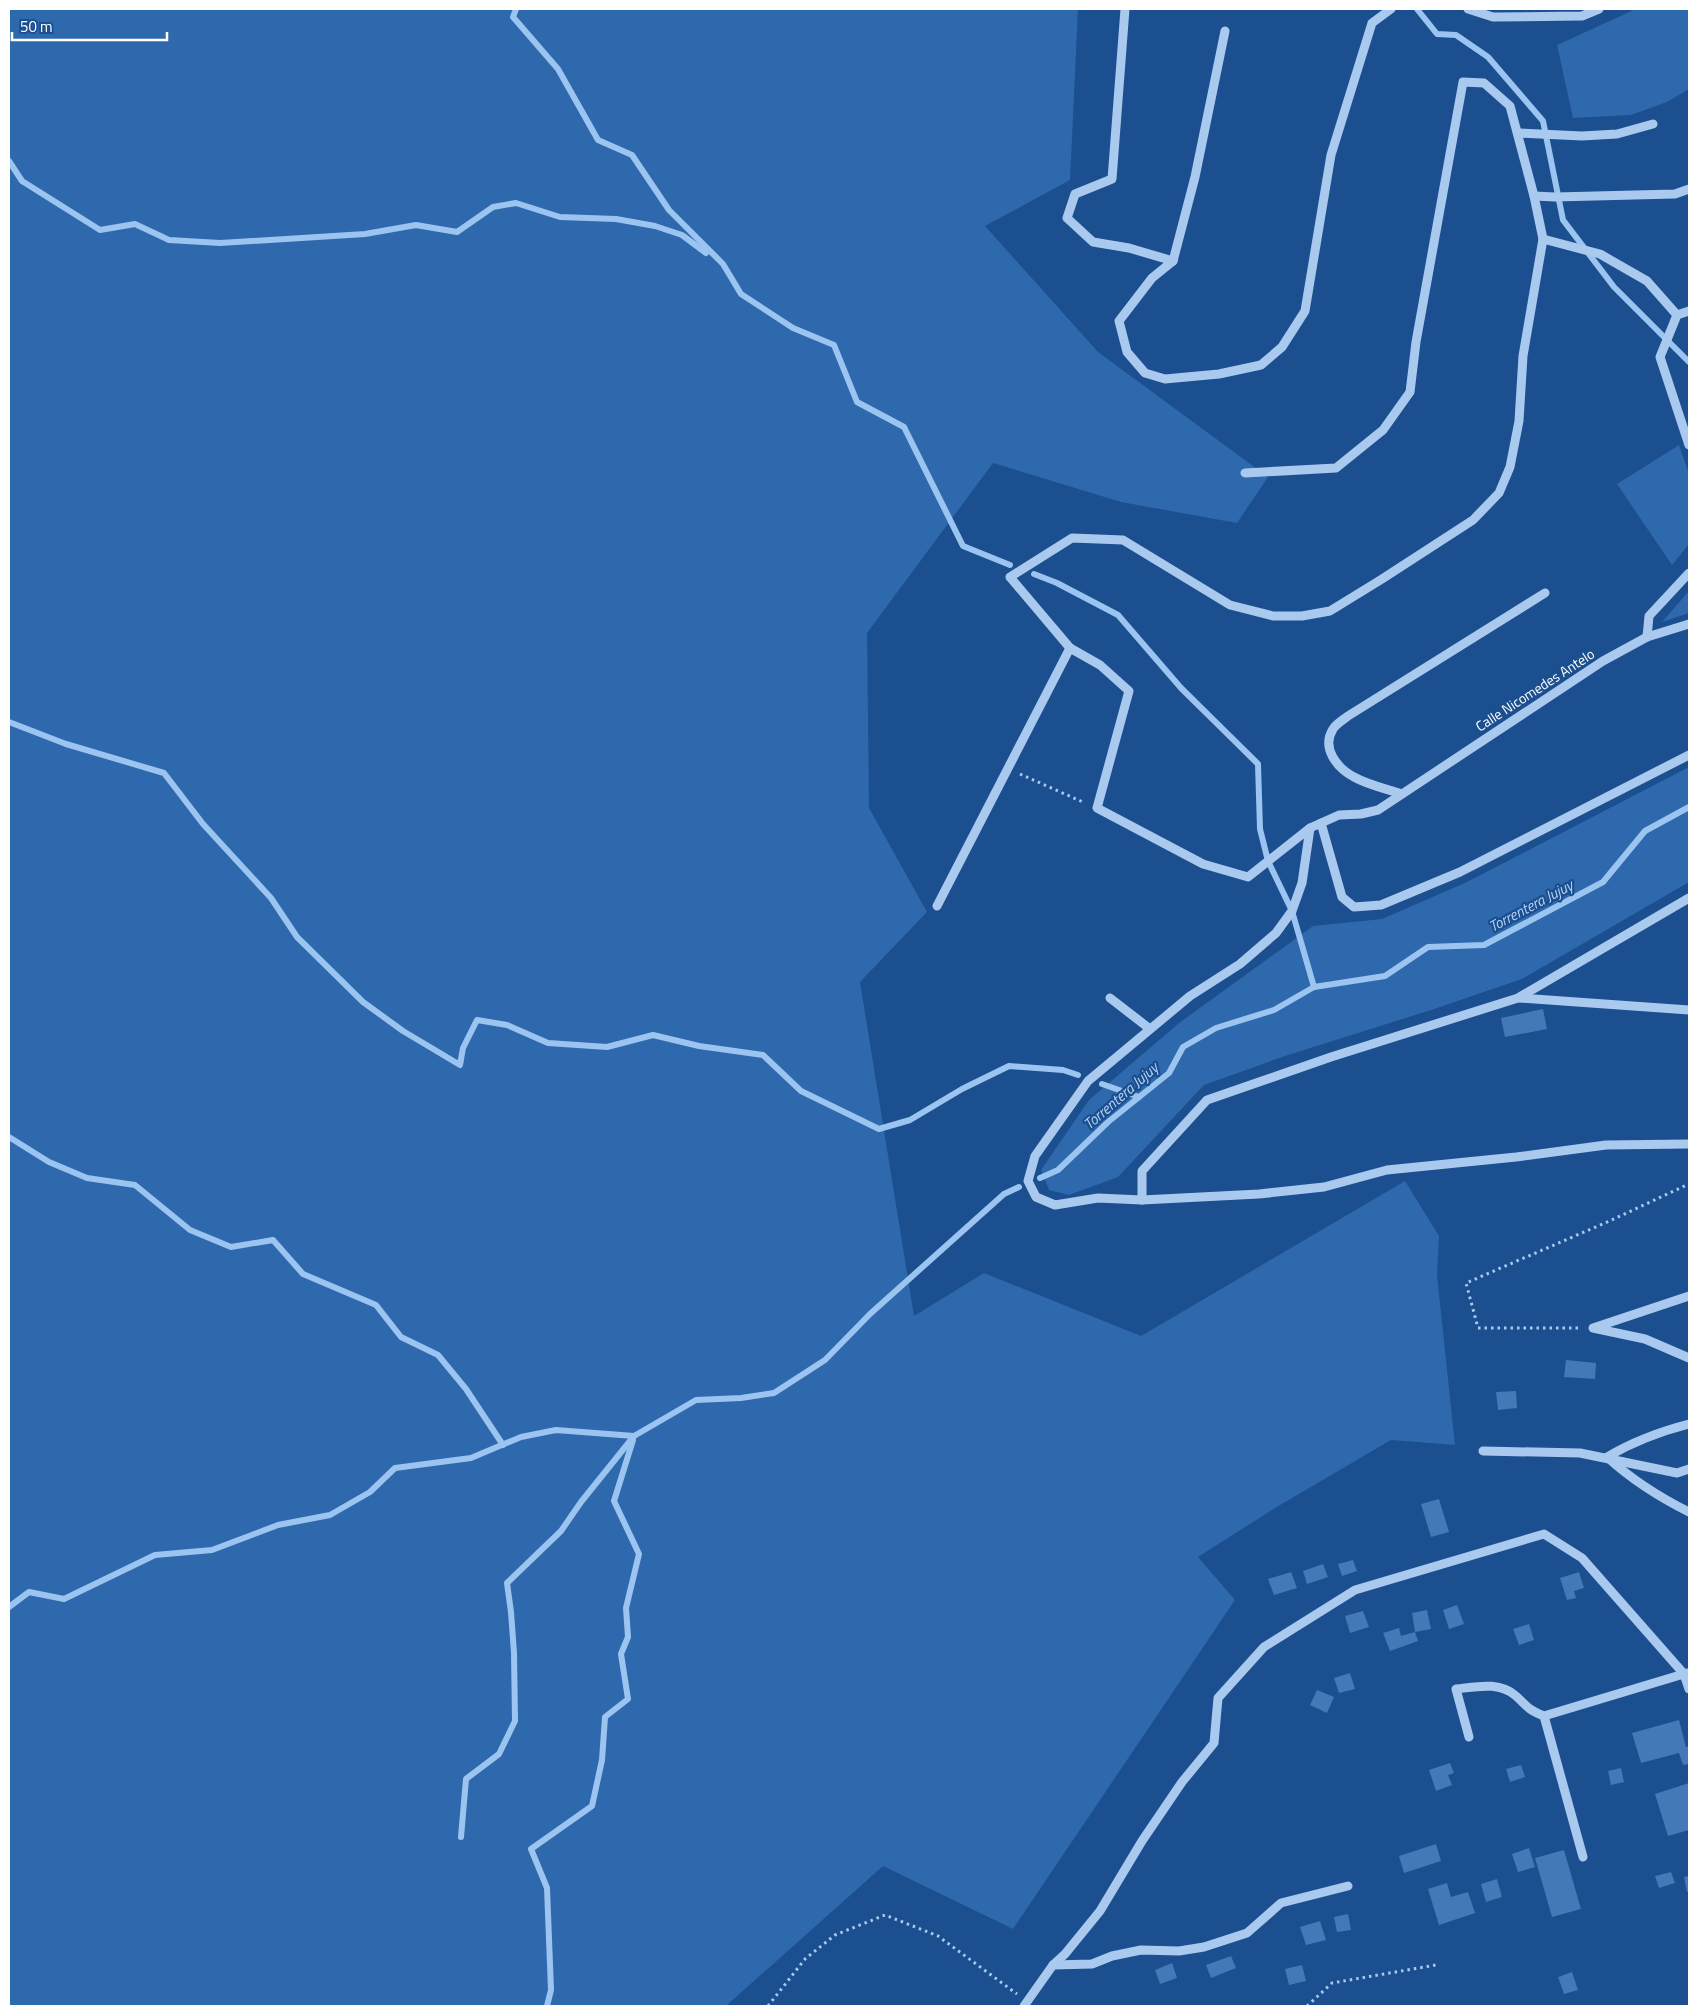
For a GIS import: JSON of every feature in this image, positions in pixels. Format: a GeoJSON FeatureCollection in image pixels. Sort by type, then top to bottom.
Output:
{"type":"FeatureCollection","features":[{"type":"Feature","properties":{"kind":"street"},"geometry":{"type":"LineString","coordinates":[[1124,9],[1112,179],[1075,194],[1067,218],[1093,242],[1129,248],[1173,261]]}},
{"type":"Feature","properties":{"kind":"street"},"geometry":{"type":"LineString","coordinates":[[1225,31],[1195,177],[1173,261],[1152,278],[1119,321],[1127,352],[1145,373],[1165,379],[1219,374],[1261,365],[1282,347],[1305,311],[1331,154],[1372,23],[1391,9]]}},
{"type":"Feature","properties":{"kind":"street"},"geometry":{"type":"LineString","coordinates":[[1468,9],[1493,17],[1582,16],[1599,9]]}},
{"type":"Feature","properties":{"kind":"street"},"geometry":{"type":"LineString","coordinates":[[1097,808],[1129,691],[1100,665],[1070,648],[1010,577],[1072,538],[1123,540],[1230,605],[1273,616],[1302,616],[1330,611],[1473,520],[1499,493],[1510,467],[1520,421],[1523,356],[1543,240],[1534,196],[1510,106],[1484,82],[1464,82],[1416,342],[1410,392],[1383,430],[1336,468],[1245,473]]}},
{"type":"Feature","properties":{"kind":"street"},"geometry":{"type":"LineString","coordinates":[[1518,133],[1582,136],[1616,134],[1652,124]]}},
{"type":"Feature","properties":{"kind":"street"},"geometry":{"type":"LineString","coordinates":[[1534,196],[1675,194],[1689,188]]}},
{"type":"Feature","properties":{"kind":"street"},"geometry":{"type":"LineString","coordinates":[[1543,240],[1600,254],[1647,282],[1677,315]]}},
{"type":"Feature","properties":{"kind":"street"},"geometry":{"type":"LineString","coordinates":[[1689,311],[1677,315],[1660,357],[1689,445]]}},
{"type":"Feature","properties":{"kind":"street"},"geometry":{"type":"LineString","coordinates":[[1648,637],[1649,616],[1689,572]]}},
{"type":"Feature","properties":{"kind":"street"},"geometry":{"type":"LineString","coordinates":[[1402,794],[1354,778],[1337,764],[1330,751],[1329,738],[1334,727],[1348,716],[1545,593]]}},
{"type":"Feature","properties":{"kind":"street","name":"Calle Nicomedes Antelo"},"geometry":{"type":"LineString","coordinates":[[1097,808],[1203,864],[1248,877],[1310,828],[1339,815],[1361,814],[1378,810],[1603,661],[1648,637],[1689,624]]}},
{"type":"Feature","properties":{"kind":"street"},"geometry":{"type":"LineString","coordinates":[[937,906],[1070,648]]}},
{"type":"Feature","properties":{"kind":"street"},"geometry":{"type":"LineString","coordinates":[[1321,823],[1342,897],[1354,907],[1381,905],[1460,872],[1689,755]]}},
{"type":"Feature","properties":{"kind":"street"},"geometry":{"type":"LineString","coordinates":[[1310,828],[1302,884],[1292,910],[1276,934],[1240,964],[1190,996],[1088,1081],[1035,1156],[1028,1181],[1036,1197],[1055,1205],[1098,1198],[1142,1200],[1259,1194],[1324,1187],[1387,1170],[1516,1157],[1606,1145],[1689,1144]]}},
{"type":"Feature","properties":{"kind":"street"},"geometry":{"type":"LineString","coordinates":[[1142,1200],[1142,1171],[1207,1100],[1331,1057],[1518,998],[1689,898]]}},
{"type":"Feature","properties":{"kind":"street"},"geometry":{"type":"LineString","coordinates":[[1110,998],[1150,1030]]}},
{"type":"Feature","properties":{"kind":"street"},"geometry":{"type":"LineString","coordinates":[[1518,998],[1689,1010]]}},
{"type":"Feature","properties":{"kind":"street"},"geometry":{"type":"LineString","coordinates":[[1593,1328],[1689,1296]]}},
{"type":"Feature","properties":{"kind":"street"},"geometry":{"type":"LineString","coordinates":[[1593,1328],[1645,1338],[1689,1358]]}},
{"type":"Feature","properties":{"kind":"street"},"geometry":{"type":"LineString","coordinates":[[1607,1457],[1631,1443],[1662,1431],[1689,1424]]}},
{"type":"Feature","properties":{"kind":"street"},"geometry":{"type":"LineString","coordinates":[[1483,1451],[1580,1453],[1607,1457],[1677,1473],[1689,1469]]}},
{"type":"Feature","properties":{"kind":"street"},"geometry":{"type":"LineString","coordinates":[[1607,1457],[1627,1475],[1659,1497],[1689,1512]]}},
{"type":"Feature","properties":{"kind":"street"},"geometry":{"type":"LineString","coordinates":[[1026,2004],[1053,1965],[1065,1954],[1100,1911],[1182,1782],[1214,1743],[1218,1698],[1264,1647],[1355,1590],[1544,1534],[1582,1558],[1687,1673],[1689,1689]]}},
{"type":"Feature","properties":{"kind":"street"},"geometry":{"type":"LineString","coordinates":[[1469,1737],[1456,1689],[1497,1686],[1514,1694],[1530,1710],[1544,1716],[1687,1673]]}},
{"type":"Feature","properties":{"kind":"street"},"geometry":{"type":"LineString","coordinates":[[1544,1716],[1583,1856]]}},
{"type":"Feature","properties":{"kind":"street"},"geometry":{"type":"LineString","coordinates":[[1053,1965],[1092,1964],[1112,1956],[1141,1950],[1179,1951],[1204,1946],[1247,1933],[1281,1903],[1348,1886]]}},
{"type":"Feature","properties":{"kind":"path"},"geometry":{"type":"LineString","coordinates":[[1008,768],[1097,808]]}},
{"type":"Feature","properties":{"kind":"path"},"geometry":{"type":"LineString","coordinates":[[1593,1328],[1478,1328],[1466,1283],[1689,1184]]}},
{"type":"Feature","properties":{"kind":"path"},"geometry":{"type":"LineString","coordinates":[[768,2006],[805,1959],[835,1935],[885,1915],[938,1936],[1026,2004]]}},
{"type":"Feature","properties":{"kind":"path"},"geometry":{"type":"LineString","coordinates":[[1307,2006],[1332,1983],[1436,1965]]}},
{"type":"Feature","properties":{"kind":"shaded area"},"geometry":{"type":"Polygon","coordinates":[[[9,9],[1078,9],[1070,180],[985,226],[1098,352],[1268,477],[1237,523],[1121,502],[993,463],[867,633],[869,808],[927,912],[860,982],[914,1316],[984,1273],[1141,1336],[1405,1181],[1439,1236],[1437,1275],[1455,1445],[1391,1440],[1275,1508],[1198,1557],[1235,1600],[1013,1929],[883,1866],[726,2006],[9,2006],[9,9]]]}},
{"type":"Feature","properties":{"kind":"shaded area"},"geometry":{"type":"Polygon","coordinates":[[[1636,9],[1689,9],[1689,89],[1667,102],[1631,115],[1573,118],[1557,45],[1636,9]]]}},
{"type":"Feature","properties":{"kind":"shaded area"},"geometry":{"type":"Polygon","coordinates":[[[1679,445],[1689,474],[1689,544],[1672,565],[1617,484],[1679,445]]]}},
{"type":"Feature","properties":{"kind":"shaded area"},"geometry":{"type":"Polygon","coordinates":[[[1689,591],[1689,613],[1662,622],[1689,591]]]}},
{"type":"Feature","properties":{"kind":"shaded area"},"geometry":{"type":"Polygon","coordinates":[[[1689,767],[1689,882],[1522,979],[1285,1056],[1204,1085],[1118,1177],[1069,1195],[1049,1190],[1041,1170],[1089,1100],[1179,1023],[1313,926],[1382,919],[1465,883],[1689,767]]]}},
{"type":"Feature","properties":{"kind":"building"},"geometry":{"type":"Polygon","coordinates":[[[1543,1009],[1547,1029],[1505,1037],[1501,1018],[1543,1009]]]}},
{"type":"Feature","properties":{"kind":"building"},"geometry":{"type":"Polygon","coordinates":[[[1566,1360],[1596,1363],[1595,1379],[1564,1377],[1566,1360]]]}},
{"type":"Feature","properties":{"kind":"building"},"geometry":{"type":"Polygon","coordinates":[[[1516,1391],[1517,1408],[1498,1410],[1496,1392],[1516,1391]]]}},
{"type":"Feature","properties":{"kind":"building"},"geometry":{"type":"Polygon","coordinates":[[[1439,1499],[1449,1532],[1431,1537],[1421,1504],[1439,1499]]]}},
{"type":"Feature","properties":{"kind":"building"},"geometry":{"type":"Polygon","coordinates":[[[1353,1560],[1357,1571],[1342,1576],[1338,1564],[1353,1560]]]}},
{"type":"Feature","properties":{"kind":"building"},"geometry":{"type":"Polygon","coordinates":[[[1323,1564],[1328,1577],[1307,1584],[1303,1571],[1323,1564]]]}},
{"type":"Feature","properties":{"kind":"building"},"geometry":{"type":"Polygon","coordinates":[[[1291,1572],[1297,1588],[1274,1595],[1268,1579],[1291,1572]]]}},
{"type":"Feature","properties":{"kind":"building"},"geometry":{"type":"Polygon","coordinates":[[[1579,1572],[1584,1588],[1574,1591],[1576,1598],[1567,1600],[1560,1578],[1579,1572]]]}},
{"type":"Feature","properties":{"kind":"building"},"geometry":{"type":"Polygon","coordinates":[[[1457,1605],[1464,1624],[1449,1629],[1443,1610],[1457,1605]]]}},
{"type":"Feature","properties":{"kind":"building"},"geometry":{"type":"Polygon","coordinates":[[[1427,1610],[1431,1629],[1415,1632],[1412,1613],[1427,1610]]]}},
{"type":"Feature","properties":{"kind":"building"},"geometry":{"type":"Polygon","coordinates":[[[1363,1611],[1369,1627],[1350,1633],[1345,1616],[1363,1611]]]}},
{"type":"Feature","properties":{"kind":"building"},"geometry":{"type":"Polygon","coordinates":[[[1529,1624],[1534,1640],[1519,1645],[1513,1629],[1529,1624]]]}},
{"type":"Feature","properties":{"kind":"building"},"geometry":{"type":"Polygon","coordinates":[[[1399,1628],[1401,1636],[1415,1632],[1418,1641],[1390,1651],[1383,1633],[1399,1628]]]}},
{"type":"Feature","properties":{"kind":"building"},"geometry":{"type":"Polygon","coordinates":[[[1350,1673],[1355,1689],[1339,1693],[1334,1678],[1350,1673]]]}},
{"type":"Feature","properties":{"kind":"building"},"geometry":{"type":"Polygon","coordinates":[[[1317,1690],[1334,1697],[1327,1713],[1310,1705],[1317,1690]]]}},
{"type":"Feature","properties":{"kind":"building"},"geometry":{"type":"Polygon","coordinates":[[[1679,1720],[1686,1747],[1689,1746],[1689,1764],[1683,1765],[1679,1753],[1641,1763],[1632,1733],[1679,1720]]]}},
{"type":"Feature","properties":{"kind":"building"},"geometry":{"type":"Polygon","coordinates":[[[1450,1763],[1454,1773],[1448,1775],[1452,1785],[1436,1791],[1429,1770],[1450,1763]]]}},
{"type":"Feature","properties":{"kind":"building"},"geometry":{"type":"Polygon","coordinates":[[[1521,1765],[1525,1777],[1510,1782],[1506,1769],[1521,1765]]]}},
{"type":"Feature","properties":{"kind":"building"},"geometry":{"type":"Polygon","coordinates":[[[1621,1768],[1624,1782],[1611,1785],[1608,1771],[1621,1768]]]}},
{"type":"Feature","properties":{"kind":"building"},"geometry":{"type":"Polygon","coordinates":[[[1689,1783],[1689,1830],[1668,1836],[1655,1794],[1689,1783]]]}},
{"type":"Feature","properties":{"kind":"building"},"geometry":{"type":"Polygon","coordinates":[[[1436,1844],[1441,1861],[1404,1873],[1399,1856],[1436,1844]]]}},
{"type":"Feature","properties":{"kind":"building"},"geometry":{"type":"Polygon","coordinates":[[[1529,1848],[1535,1867],[1518,1872],[1512,1854],[1529,1848]]]}},
{"type":"Feature","properties":{"kind":"building"},"geometry":{"type":"Polygon","coordinates":[[[1564,1850],[1581,1909],[1552,1917],[1535,1858],[1564,1850]]]}},
{"type":"Feature","properties":{"kind":"building"},"geometry":{"type":"Polygon","coordinates":[[[1671,1872],[1675,1883],[1659,1888],[1655,1876],[1671,1872]]]}},
{"type":"Feature","properties":{"kind":"building"},"geometry":{"type":"Polygon","coordinates":[[[1689,1876],[1689,1892],[1687,1892],[1684,1877],[1689,1876]]]}},
{"type":"Feature","properties":{"kind":"building"},"geometry":{"type":"Polygon","coordinates":[[[1497,1879],[1502,1897],[1486,1902],[1481,1884],[1497,1879]]]}},
{"type":"Feature","properties":{"kind":"building"},"geometry":{"type":"Polygon","coordinates":[[[1447,1883],[1451,1897],[1468,1892],[1475,1913],[1439,1925],[1428,1889],[1447,1883]]]}},
{"type":"Feature","properties":{"kind":"building"},"geometry":{"type":"Polygon","coordinates":[[[1348,1914],[1351,1930],[1337,1932],[1334,1917],[1348,1914]]]}},
{"type":"Feature","properties":{"kind":"building"},"geometry":{"type":"Polygon","coordinates":[[[1320,1921],[1326,1940],[1306,1945],[1300,1927],[1320,1921]]]}},
{"type":"Feature","properties":{"kind":"building"},"geometry":{"type":"Polygon","coordinates":[[[1231,1956],[1236,1968],[1211,1978],[1206,1965],[1231,1956]]]}},
{"type":"Feature","properties":{"kind":"building"},"geometry":{"type":"Polygon","coordinates":[[[1172,1963],[1177,1978],[1160,1984],[1155,1970],[1172,1963]]]}},
{"type":"Feature","properties":{"kind":"building"},"geometry":{"type":"Polygon","coordinates":[[[1302,1965],[1306,1981],[1289,1985],[1285,1969],[1302,1965]]]}},
{"type":"Feature","properties":{"kind":"building"},"geometry":{"type":"Polygon","coordinates":[[[1572,1972],[1578,1990],[1564,1994],[1558,1977],[1572,1972]]]}},
{"type":"Feature","properties":{"kind":"waterway"},"geometry":{"type":"LineString","coordinates":[[516,9],[513,17],[558,69],[598,140],[632,155],[669,210],[723,264],[741,294],[793,328],[834,345],[857,402],[904,427],[963,546],[1010,565]]}},
{"type":"Feature","properties":{"kind":"waterway"},"geometry":{"type":"LineString","coordinates":[[1417,9],[1437,34],[1456,35],[1488,57],[1543,121],[1563,220],[1614,287],[1689,362]]}},
{"type":"Feature","properties":{"kind":"waterway"},"geometry":{"type":"LineString","coordinates":[[9,161],[22,181],[100,230],[135,224],[169,240],[220,243],[365,234],[416,225],[457,232],[493,207],[516,203],[560,217],[616,219],[655,226],[682,235],[706,253]]}},
{"type":"Feature","properties":{"kind":"waterway"},"geometry":{"type":"LineString","coordinates":[[1034,574],[1057,583],[1118,615],[1181,688],[1258,764],[1260,829],[1268,861],[1292,911],[1314,987]]}},
{"type":"Feature","properties":{"kind":"waterway"},"geometry":{"type":"LineString","coordinates":[[9,722],[66,744],[164,773],[203,824],[271,898],[297,937],[363,1002],[403,1031],[460,1065],[463,1048],[477,1020],[507,1025],[548,1043],[607,1047],[653,1035],[699,1046],[763,1055],[801,1091],[879,1129],[910,1120],[962,1089],[1009,1066],[1063,1070],[1078,1075]]}},
{"type":"Feature","properties":{"kind":"waterway","name":"Torrentera Jujuy"},"geometry":{"type":"LineString","coordinates":[[1040,1178],[1058,1170],[1108,1122],[1169,1073],[1183,1047],[1216,1028],[1274,1010],[1314,987],[1385,976],[1428,947],[1484,945],[1603,882],[1645,831],[1689,807]]}},
{"type":"Feature","properties":{"kind":"waterway"},"geometry":{"type":"LineString","coordinates":[[1102,1084],[1139,1097]]}},
{"type":"Feature","properties":{"kind":"waterway"},"geometry":{"type":"LineString","coordinates":[[9,1137],[49,1162],[87,1178],[135,1185],[190,1230],[231,1247],[273,1240],[303,1274],[376,1305],[401,1337],[438,1355],[466,1389],[503,1445]]}},
{"type":"Feature","properties":{"kind":"waterway","name":"Torrentera Jujuy"},"geometry":{"type":"LineString","coordinates":[[461,1837],[466,1779],[499,1754],[515,1721],[514,1653],[507,1583],[561,1531],[581,1502],[634,1436],[696,1400],[741,1398],[774,1393],[825,1360],[870,1314],[1004,1194],[1019,1187]]}},
{"type":"Feature","properties":{"kind":"waterway"},"geometry":{"type":"LineString","coordinates":[[9,1607],[29,1592],[64,1599],[155,1555],[212,1550],[278,1525],[330,1515],[370,1492],[395,1468],[471,1458],[521,1437],[556,1430],[634,1436]]}},
{"type":"Feature","properties":{"kind":"waterway"},"geometry":{"type":"LineString","coordinates":[[547,2006],[551,1990],[547,1888],[531,1849],[592,1806],[602,1760],[605,1717],[628,1699],[621,1654],[628,1637],[626,1608],[639,1554],[614,1501],[633,1440]]}}]}
